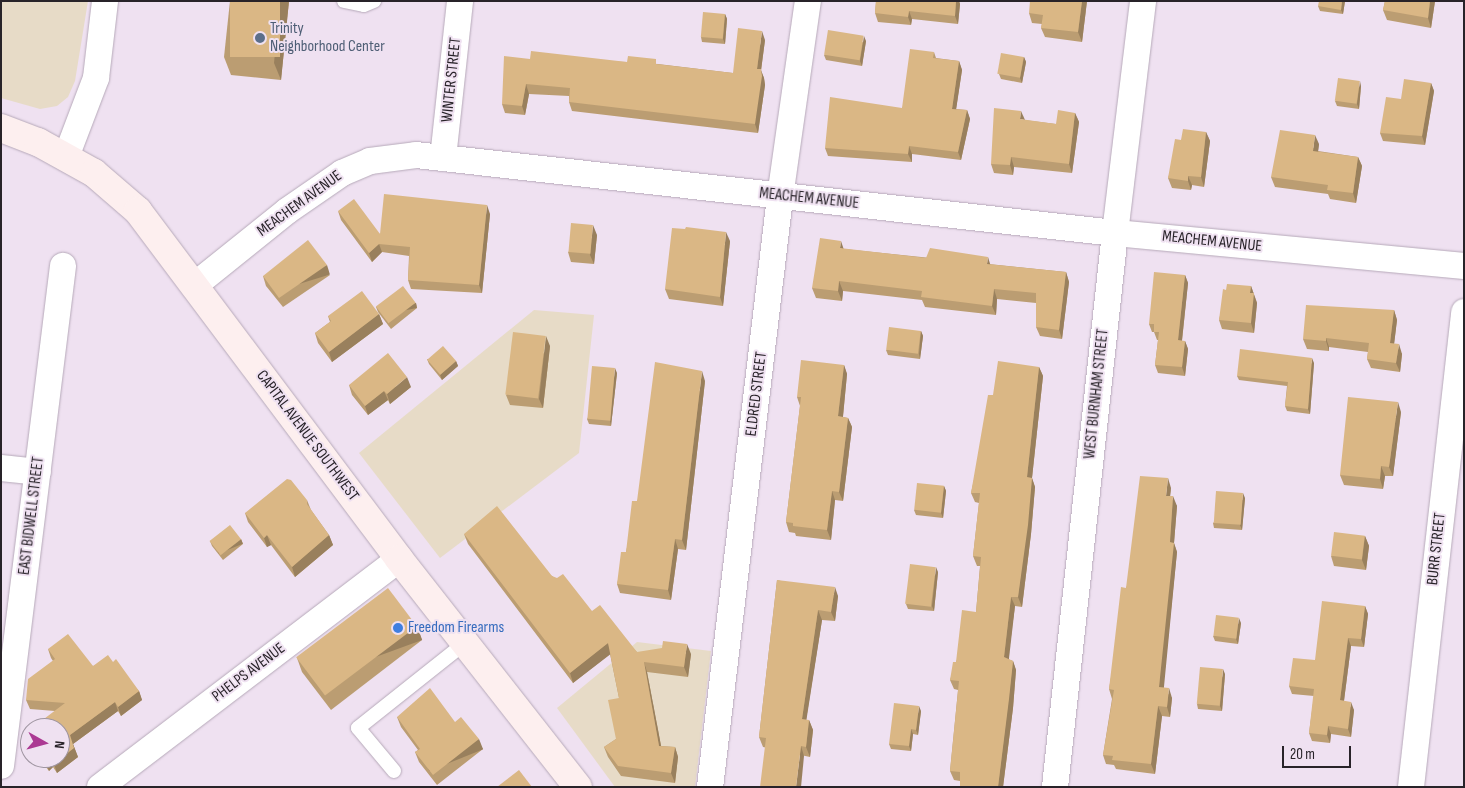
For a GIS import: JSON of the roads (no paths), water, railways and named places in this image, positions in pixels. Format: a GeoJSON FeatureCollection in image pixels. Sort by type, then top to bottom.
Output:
{"type":"FeatureCollection","features":[{"type":"Feature","properties":{"kind":"main road","name":"CAPITAL AVENUE SOUTHWEST"},"geometry":{"type":"LineString","coordinates":[[1,128],[66,157],[94,173],[138,212],[195,285],[399,559],[578,787]]}},
{"type":"Feature","properties":{"kind":"street"},"geometry":{"type":"LineString","coordinates":[[66,157],[96,78],[105,1]]}},
{"type":"Feature","properties":{"kind":"street","name":"WINTER STREET"},"geometry":{"type":"LineString","coordinates":[[443,158],[460,1]]}},
{"type":"Feature","properties":{"kind":"street","name":"ELDRED STREET"},"geometry":{"type":"LineString","coordinates":[[710,787],[780,196],[808,1]]}},
{"type":"Feature","properties":{"kind":"street","name":"WEST BURNHAM STREET"},"geometry":{"type":"LineString","coordinates":[[1055,787],[1115,233],[1143,1]]}},
{"type":"Feature","properties":{"kind":"street","name":"MEACHEM AVENUE"},"geometry":{"type":"LineString","coordinates":[[195,285],[287,211],[342,173],[386,157],[443,158],[1115,233],[1464,266]]}},
{"type":"Feature","properties":{"kind":"street","name":"EAST BIDWELL STREET"},"geometry":{"type":"LineString","coordinates":[[1,766],[63,266]]}},
{"type":"Feature","properties":{"kind":"street","name":"BURR STREET"},"geometry":{"type":"LineString","coordinates":[[1411,787],[1464,312]]}},
{"type":"Feature","properties":{"kind":"street"},"geometry":{"type":"LineString","coordinates":[[1,468],[38,472]]}},
{"type":"Feature","properties":{"kind":"street","name":"PHELPS AVENUE"},"geometry":{"type":"LineString","coordinates":[[100,787],[399,559]]}},
{"type":"Feature","properties":{"kind":"lane"},"geometry":{"type":"LineString","coordinates":[[344,1],[364,5],[374,1]]}},
{"type":"Feature","properties":{"kind":"lane"},"geometry":{"type":"LineString","coordinates":[[394,771],[358,728],[465,643]]}},
{"type":"Feature","properties":{"kind":"place","name":"Trinity Neighborhood Center"},"geometry":{"type":"Point","coordinates":[260,38]}},
{"type":"Feature","properties":{"kind":"place","name":"Freedom Firearms"},"geometry":{"type":"Point","coordinates":[398,628]}}]}
